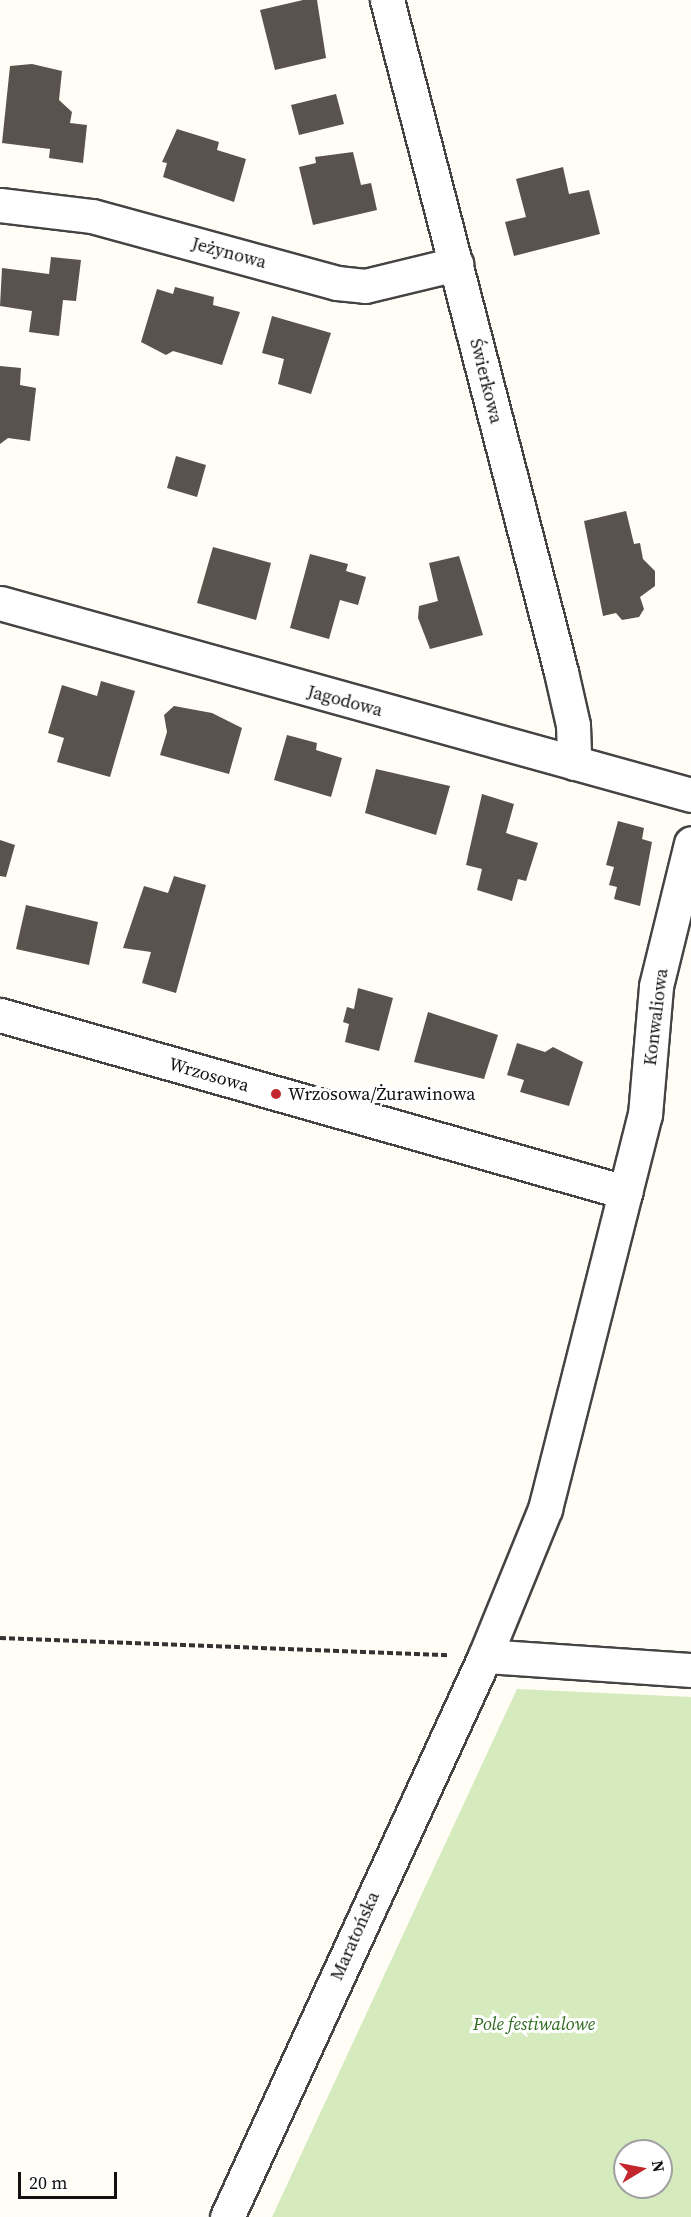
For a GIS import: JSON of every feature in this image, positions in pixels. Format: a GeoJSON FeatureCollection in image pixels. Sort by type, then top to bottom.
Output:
{"type":"FeatureCollection","features":[{"type":"Feature","properties":{"kind":"street","name":"Świerkowa"},"geometry":{"type":"LineString","coordinates":[[387,0],[561,672],[573,725],[574,763]]}},
{"type":"Feature","properties":{"kind":"street","name":"Jeżynowa"},"geometry":{"type":"LineString","coordinates":[[0,205],[92,216],[337,283],[365,286],[456,264]]}},
{"type":"Feature","properties":{"kind":"street","name":"Jagodowa"},"geometry":{"type":"LineString","coordinates":[[0,603],[691,795]]}},
{"type":"Feature","properties":{"kind":"street","name":"Konwaliowa"},"geometry":{"type":"LineString","coordinates":[[485,1656],[545,1509],[645,1115],[657,986],[691,843]]}},
{"type":"Feature","properties":{"kind":"street","name":"Wrzosowa"},"geometry":{"type":"LineString","coordinates":[[0,1016],[625,1192]]}},
{"type":"Feature","properties":{"kind":"street"},"geometry":{"type":"LineString","coordinates":[[485,1656],[691,1670]]}},
{"type":"Feature","properties":{"kind":"street","name":"Maratońska"},"geometry":{"type":"LineString","coordinates":[[227,2217],[485,1656]]}},
{"type":"Feature","properties":{"kind":"path"},"geometry":{"type":"LineString","coordinates":[[0,1638],[485,1656]]}},
{"type":"Feature","properties":{"kind":"green space","name":"Pole festiwalowe"},"geometry":{"type":"Polygon","coordinates":[[[517,1689],[691,1697],[691,2217],[272,2217],[517,1689]]]}},
{"type":"Feature","properties":{"kind":"building"},"geometry":{"type":"Polygon","coordinates":[[[303,0],[317,0],[326,58],[275,70],[260,10],[303,0]]]}},
{"type":"Feature","properties":{"kind":"building"},"geometry":{"type":"Polygon","coordinates":[[[32,64],[62,71],[59,100],[72,112],[70,123],[87,125],[83,163],[49,158],[50,149],[2,143],[10,66],[32,64]]]}},
{"type":"Feature","properties":{"kind":"building"},"geometry":{"type":"Polygon","coordinates":[[[336,94],[344,124],[299,135],[291,105],[336,94]]]}},
{"type":"Feature","properties":{"kind":"building"},"geometry":{"type":"Polygon","coordinates":[[[177,129],[219,142],[217,150],[246,159],[234,202],[163,177],[167,163],[162,162],[177,129]]]}},
{"type":"Feature","properties":{"kind":"building"},"geometry":{"type":"Polygon","coordinates":[[[353,152],[361,185],[371,183],[377,210],[313,225],[299,167],[316,163],[315,157],[353,152]]]}},
{"type":"Feature","properties":{"kind":"building"},"geometry":{"type":"Polygon","coordinates":[[[563,167],[569,194],[589,190],[600,234],[514,256],[505,222],[526,217],[516,179],[563,167]]]}},
{"type":"Feature","properties":{"kind":"building"},"geometry":{"type":"Polygon","coordinates":[[[51,257],[81,260],[76,301],[63,300],[59,336],[29,332],[32,311],[0,306],[2,268],[49,274],[51,257]]]}},
{"type":"Feature","properties":{"kind":"building"},"geometry":{"type":"Polygon","coordinates":[[[175,287],[214,297],[213,305],[240,312],[222,365],[173,351],[166,355],[141,342],[157,289],[173,294],[175,287]]]}},
{"type":"Feature","properties":{"kind":"building"},"geometry":{"type":"Polygon","coordinates":[[[272,316],[331,333],[311,394],[278,384],[284,359],[262,353],[272,316]]]}},
{"type":"Feature","properties":{"kind":"building"},"geometry":{"type":"Polygon","coordinates":[[[0,366],[21,368],[20,385],[36,388],[30,441],[8,438],[0,444],[0,366]]]}},
{"type":"Feature","properties":{"kind":"building"},"geometry":{"type":"Polygon","coordinates":[[[176,456],[206,465],[197,497],[167,488],[176,456]]]}},
{"type":"Feature","properties":{"kind":"building"},"geometry":{"type":"Polygon","coordinates":[[[626,511],[634,544],[640,543],[643,559],[655,571],[655,586],[640,597],[644,609],[639,617],[622,620],[616,613],[603,616],[584,521],[626,511]]]}},
{"type":"Feature","properties":{"kind":"building"},"geometry":{"type":"Polygon","coordinates":[[[213,547],[271,563],[256,620],[197,603],[213,547]]]}},
{"type":"Feature","properties":{"kind":"building"},"geometry":{"type":"Polygon","coordinates":[[[310,554],[348,564],[346,571],[366,577],[358,605],[340,600],[329,639],[290,628],[310,554]]]}},
{"type":"Feature","properties":{"kind":"building"},"geometry":{"type":"Polygon","coordinates":[[[459,556],[483,635],[430,649],[418,618],[419,606],[438,601],[429,563],[459,556]]]}},
{"type":"Feature","properties":{"kind":"building"},"geometry":{"type":"Polygon","coordinates":[[[101,681],[135,691],[110,777],[57,762],[64,738],[48,733],[62,685],[97,696],[101,681]]]}},
{"type":"Feature","properties":{"kind":"building"},"geometry":{"type":"Polygon","coordinates":[[[174,706],[212,713],[242,728],[229,774],[160,755],[167,732],[164,715],[174,706]]]}},
{"type":"Feature","properties":{"kind":"building"},"geometry":{"type":"Polygon","coordinates":[[[287,735],[317,743],[316,750],[342,758],[331,797],[274,780],[287,735]]]}},
{"type":"Feature","properties":{"kind":"building"},"geometry":{"type":"Polygon","coordinates":[[[376,769],[450,786],[436,835],[365,813],[376,769]]]}},
{"type":"Feature","properties":{"kind":"building"},"geometry":{"type":"Polygon","coordinates":[[[482,794],[514,804],[506,833],[538,843],[526,881],[518,879],[512,901],[477,890],[482,869],[466,865],[482,794]]]}},
{"type":"Feature","properties":{"kind":"building"},"geometry":{"type":"Polygon","coordinates":[[[618,821],[644,828],[642,839],[652,842],[640,906],[614,899],[617,887],[609,885],[614,867],[606,865],[618,821]]]}},
{"type":"Feature","properties":{"kind":"building"},"geometry":{"type":"Polygon","coordinates":[[[0,840],[15,845],[6,877],[0,876],[0,840]]]}},
{"type":"Feature","properties":{"kind":"building"},"geometry":{"type":"Polygon","coordinates":[[[174,876],[206,885],[176,993],[142,983],[151,952],[123,948],[144,886],[168,893],[174,876]]]}},
{"type":"Feature","properties":{"kind":"building"},"geometry":{"type":"Polygon","coordinates":[[[26,905],[98,922],[89,965],[16,949],[26,905]]]}},
{"type":"Feature","properties":{"kind":"building"},"geometry":{"type":"Polygon","coordinates":[[[358,988],[393,998],[379,1051],[345,1042],[349,1024],[343,1022],[347,1007],[354,1009],[358,988]]]}},
{"type":"Feature","properties":{"kind":"building"},"geometry":{"type":"Polygon","coordinates":[[[428,1012],[498,1035],[484,1079],[414,1062],[428,1012]]]}},
{"type":"Feature","properties":{"kind":"building"},"geometry":{"type":"Polygon","coordinates":[[[517,1043],[545,1052],[553,1047],[583,1062],[569,1106],[520,1092],[524,1080],[507,1075],[517,1043]]]}},
{"type":"Feature","properties":{"kind":"place","name":"Wrzosowa/Żurawinowa"},"geometry":{"type":"Point","coordinates":[276,1094]}}]}
